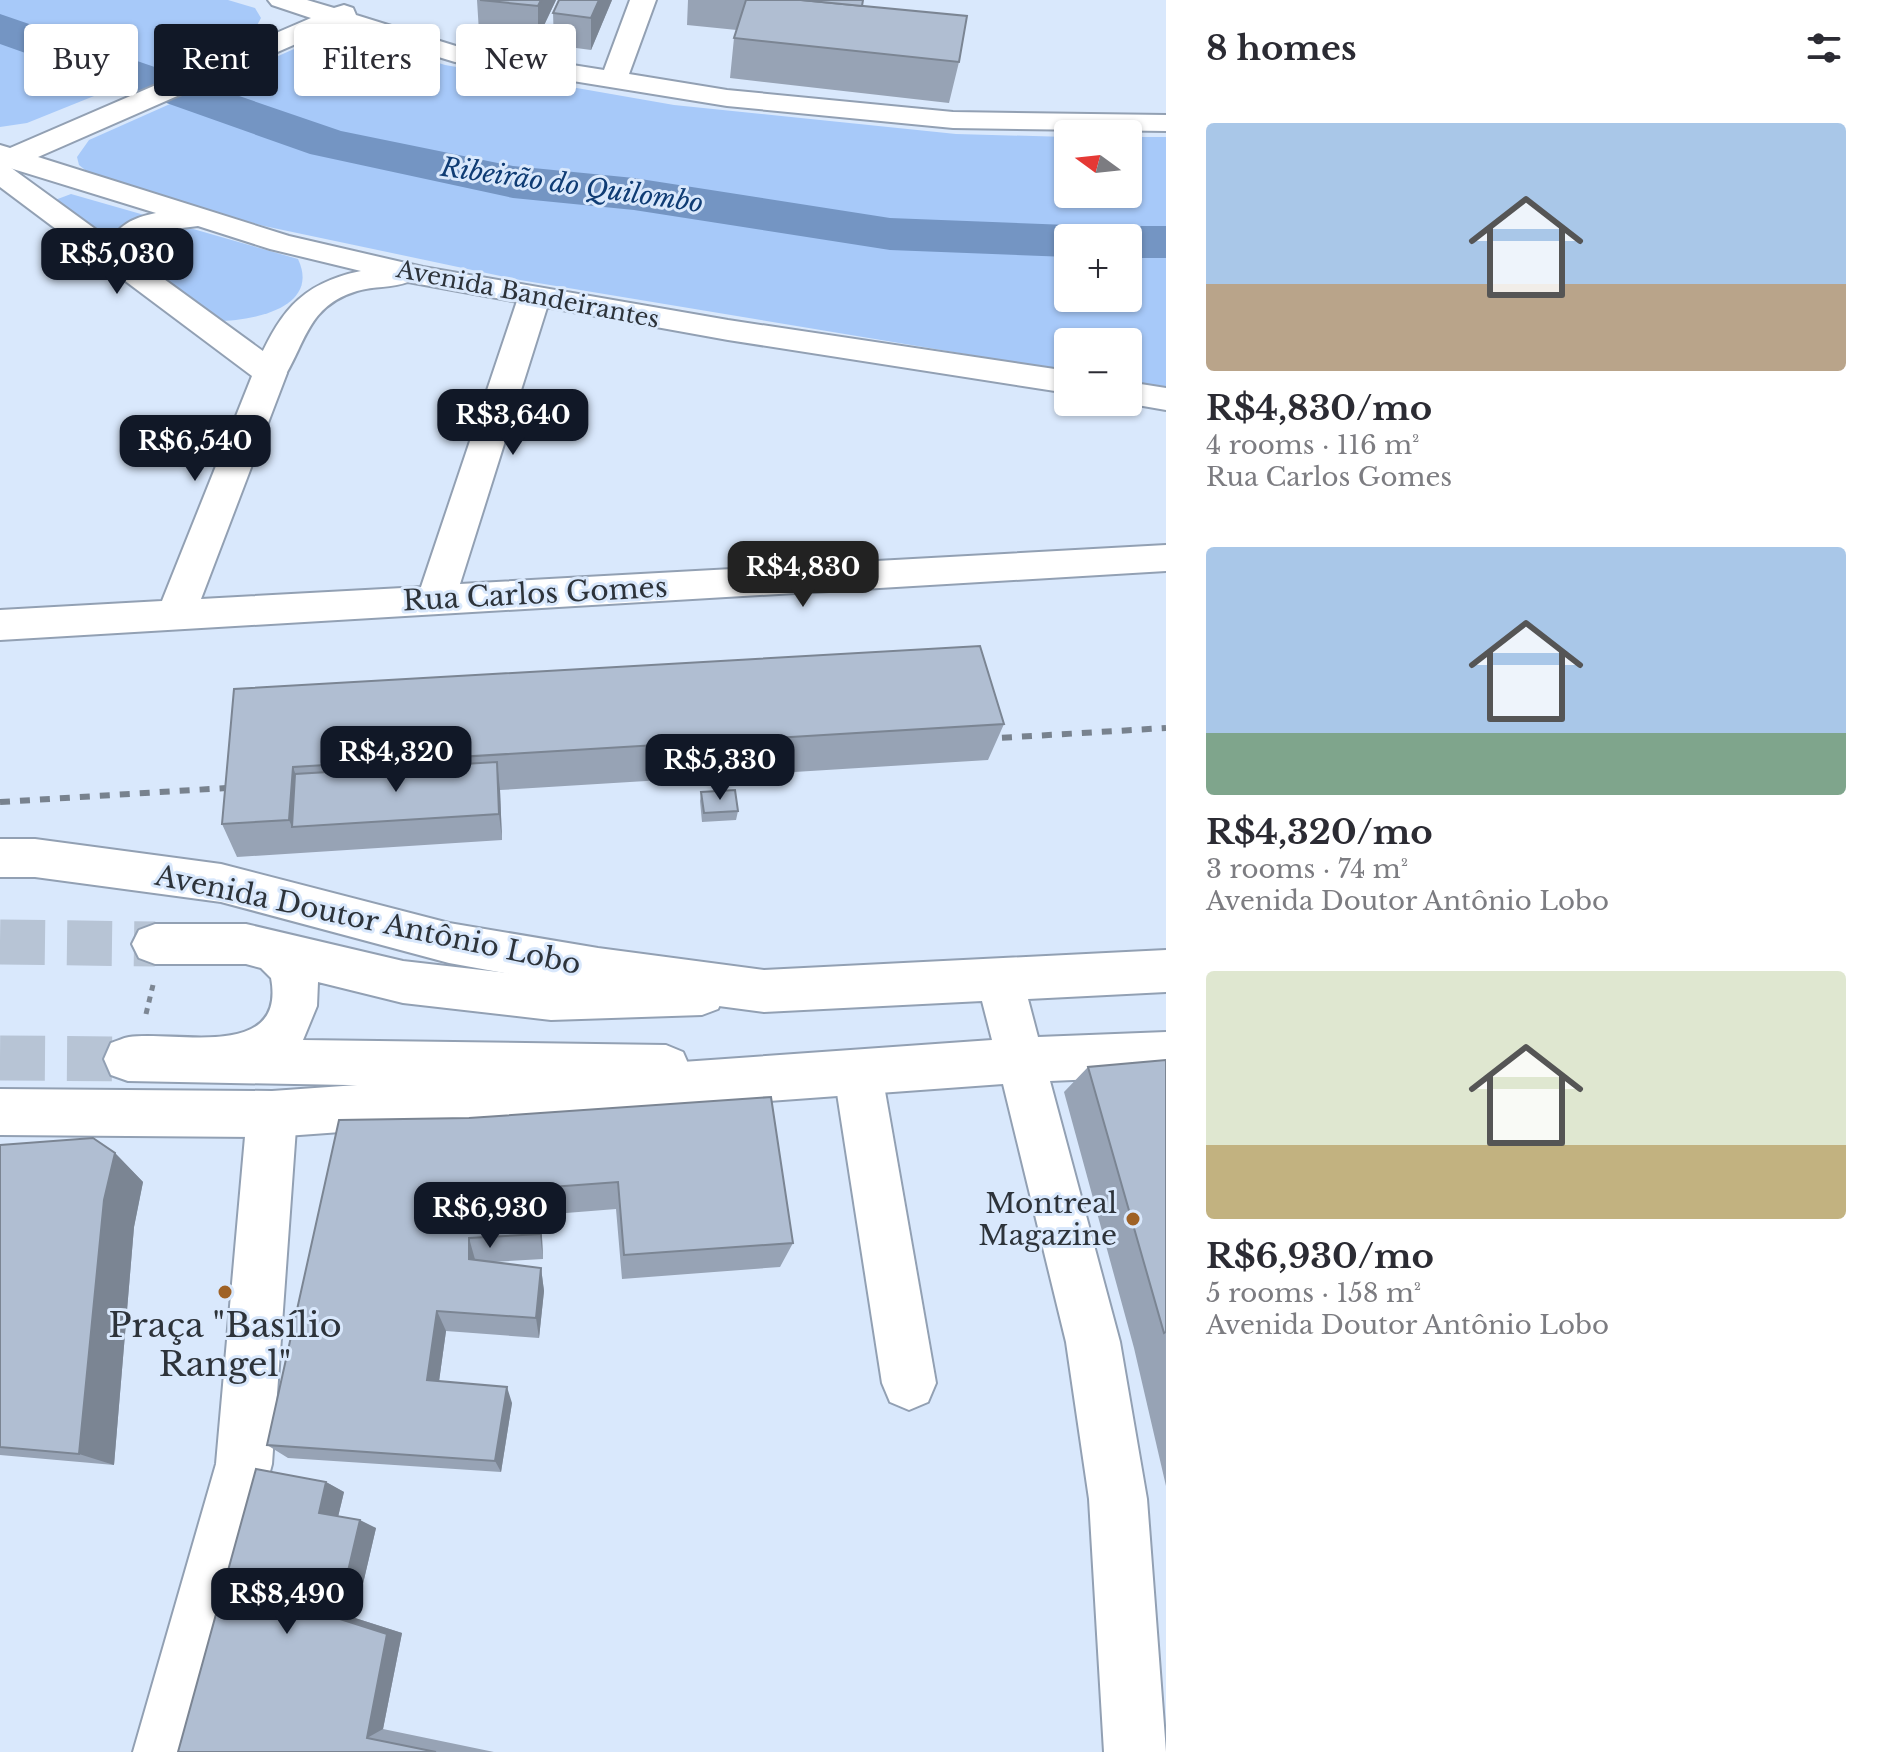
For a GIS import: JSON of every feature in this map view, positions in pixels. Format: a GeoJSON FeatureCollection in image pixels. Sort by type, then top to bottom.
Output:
{"type":"FeatureCollection","features":[{"type":"Feature","properties":{"kind":"main road"},"geometry":{"type":"LineString","coordinates":[[281,0],[356,24]]}},
{"type":"Feature","properties":{"kind":"main road"},"geometry":{"type":"LineString","coordinates":[[613,81],[643,0]]}},
{"type":"Feature","properties":{"kind":"main road"},"geometry":{"type":"LineString","coordinates":[[270,373],[129,271],[2,162],[333,17],[375,2],[379,24]]}},
{"type":"Feature","properties":{"kind":"main road"},"geometry":{"type":"LineString","coordinates":[[440,50],[613,81],[827,110],[953,120],[1165,123]]}},
{"type":"Feature","properties":{"kind":"main road","name":"Avenida Bandeirantes"},"geometry":{"type":"LineString","coordinates":[[2,162],[281,243],[423,276],[534,298],[1054,380]]}},
{"type":"Feature","properties":{"kind":"main road"},"geometry":{"type":"LineString","coordinates":[[129,271],[121,247],[131,232],[153,223],[200,218]]}},
{"type":"Feature","properties":{"kind":"main road"},"geometry":{"type":"LineString","coordinates":[[176,615],[287,330],[316,298],[336,288],[367,279],[423,276]]}},
{"type":"Feature","properties":{"kind":"main road"},"geometry":{"type":"LineString","coordinates":[[436,599],[534,298]]}},
{"type":"Feature","properties":{"kind":"main road"},"geometry":{"type":"LineString","coordinates":[[1142,395],[1166,399]]}},
{"type":"Feature","properties":{"kind":"main road","name":"Rua Carlos Gomes"},"geometry":{"type":"LineString","coordinates":[[0,625],[1166,558]]}},
{"type":"Feature","properties":{"kind":"main road","name":"Avenida Doutor Antônio Lobo"},"geometry":{"type":"LineString","coordinates":[[0,858],[35,858],[221,883],[449,943],[598,969],[764,991],[1166,971]]}},
{"type":"Feature","properties":{"kind":"main road"},"geometry":{"type":"LineString","coordinates":[[159,944],[246,944],[403,982],[551,999],[764,991]]}},
{"type":"Feature","properties":{"kind":"main road"},"geometry":{"type":"LineString","coordinates":[[225,1060],[259,1049],[275,1038],[292,1012],[295,981],[289,966],[271,948]]}},
{"type":"Feature","properties":{"kind":"main road"},"geometry":{"type":"LineString","coordinates":[[1000,980],[1093,1342],[1148,1665],[1135,1752]]}},
{"type":"Feature","properties":{"kind":"main road"},"geometry":{"type":"LineString","coordinates":[[0,1112],[272,1114],[1023,1060],[1166,1054]]}},
{"type":"Feature","properties":{"kind":"main road"},"geometry":{"type":"LineString","coordinates":[[132,1059],[868,1073]]}},
{"type":"Feature","properties":{"kind":"main road"},"geometry":{"type":"LineString","coordinates":[[868,1073],[909,1383]]}},
{"type":"Feature","properties":{"kind":"main road"},"geometry":{"type":"LineString","coordinates":[[164,1752],[244,1464],[272,1114]]}},
{"type":"Feature","properties":{"kind":"path"},"geometry":{"type":"LineString","coordinates":[[132,1059],[159,944]]}},
{"type":"Feature","properties":{"kind":"shaded area"},"geometry":{"type":"Polygon","coordinates":[[[0,0],[228,0],[255,8],[261,18],[258,24],[154,24],[154,72],[138,78],[138,24],[24,24],[24,96],[94,96],[27,123],[0,127],[0,0]]]}},
{"type":"Feature","properties":{"kind":"shaded area"},"geometry":{"type":"Polygon","coordinates":[[[294,49],[294,96],[440,96],[440,63],[456,67],[456,96],[576,96],[576,88],[674,105],[956,134],[1054,137],[1054,208],[1142,208],[1142,137],[1166,137],[1166,391],[1142,386],[1142,328],[1054,328],[1054,369],[520,280],[264,226],[95,178],[79,165],[77,157],[89,140],[188,96],[278,96],[278,56],[294,49]]]}},
{"type":"Feature","properties":{"kind":"shaded area"},"geometry":{"type":"Polygon","coordinates":[[[71,194],[298,259],[303,276],[300,289],[292,300],[264,314],[218,321],[55,200],[71,194]]]}},
{"type":"Feature","properties":{"kind":"building"},"geometry":{"type":"Polygon","coordinates":[[[480,0],[541,0],[538,6],[480,0]]]}},
{"type":"Feature","properties":{"kind":"building"},"geometry":{"type":"Polygon","coordinates":[[[559,0],[599,0],[591,18],[553,13],[559,0]]]}},
{"type":"Feature","properties":{"kind":"building"},"geometry":{"type":"Polygon","coordinates":[[[746,0],[801,0],[967,16],[959,62],[734,38],[746,0]]]}},
{"type":"Feature","properties":{"kind":"building"},"geometry":{"type":"Polygon","coordinates":[[[801,0],[863,0],[862,6],[801,0]]]}},
{"type":"Feature","properties":{"kind":"building"},"geometry":{"type":"Polygon","coordinates":[[[980,646],[1004,724],[293,767],[289,820],[222,824],[234,689],[980,646]]]}},
{"type":"Feature","properties":{"kind":"building"},"geometry":{"type":"Polygon","coordinates":[[[497,762],[499,814],[292,827],[295,774],[497,762]]]}},
{"type":"Feature","properties":{"kind":"building"},"geometry":{"type":"Polygon","coordinates":[[[735,790],[738,811],[704,813],[701,792],[735,790]]]}},
{"type":"Feature","properties":{"kind":"building"},"geometry":{"type":"Polygon","coordinates":[[[1166,1060],[1166,1332],[1164,1333],[1088,1067],[1166,1060]]]}},
{"type":"Feature","properties":{"kind":"building"},"geometry":{"type":"Polygon","coordinates":[[[771,1097],[793,1243],[624,1255],[618,1182],[538,1188],[540,1234],[469,1238],[469,1259],[541,1268],[536,1318],[437,1311],[427,1380],[507,1387],[495,1461],[267,1445],[339,1120],[469,1118],[771,1097]]]}},
{"type":"Feature","properties":{"kind":"building"},"geometry":{"type":"Polygon","coordinates":[[[93,1138],[115,1153],[104,1200],[79,1454],[0,1447],[0,1145],[93,1138]]]}},
{"type":"Feature","properties":{"kind":"building"},"geometry":{"type":"Polygon","coordinates":[[[256,1469],[326,1482],[319,1513],[360,1520],[337,1618],[387,1634],[367,1738],[436,1752],[178,1752],[256,1469]]]}},
{"type":"Feature","properties":{"kind":"waterway","name":"Ribeirão do Quilombo"},"geometry":{"type":"LineString","coordinates":[[0,28],[328,143],[513,182],[634,194],[890,234],[1054,240]]}},
{"type":"Feature","properties":{"kind":"waterway","name":"Ribeirão do Quilombo"},"geometry":{"type":"LineString","coordinates":[[1142,242],[1166,242]]}},
{"type":"Feature","properties":{"kind":"tunnel"},"geometry":{"type":"LineString","coordinates":[[0,942],[155,944]]}},
{"type":"Feature","properties":{"kind":"tunnel"},"geometry":{"type":"LineString","coordinates":[[0,1058],[128,1059]]}},
{"type":"Feature","properties":{"kind":"railway"},"geometry":{"type":"LineString","coordinates":[[982,739],[1166,728]]}},
{"type":"Feature","properties":{"kind":"railway"},"geometry":{"type":"LineString","coordinates":[[0,802],[242,787]]}},
{"type":"Feature","properties":{"kind":"place","name":"Montreal Magazine"},"geometry":{"type":"Point","coordinates":[1133,1219]}},
{"type":"Feature","properties":{"kind":"place","name":"Praça \"Basílio Rangel\""},"geometry":{"type":"Point","coordinates":[225,1292]}}]}
